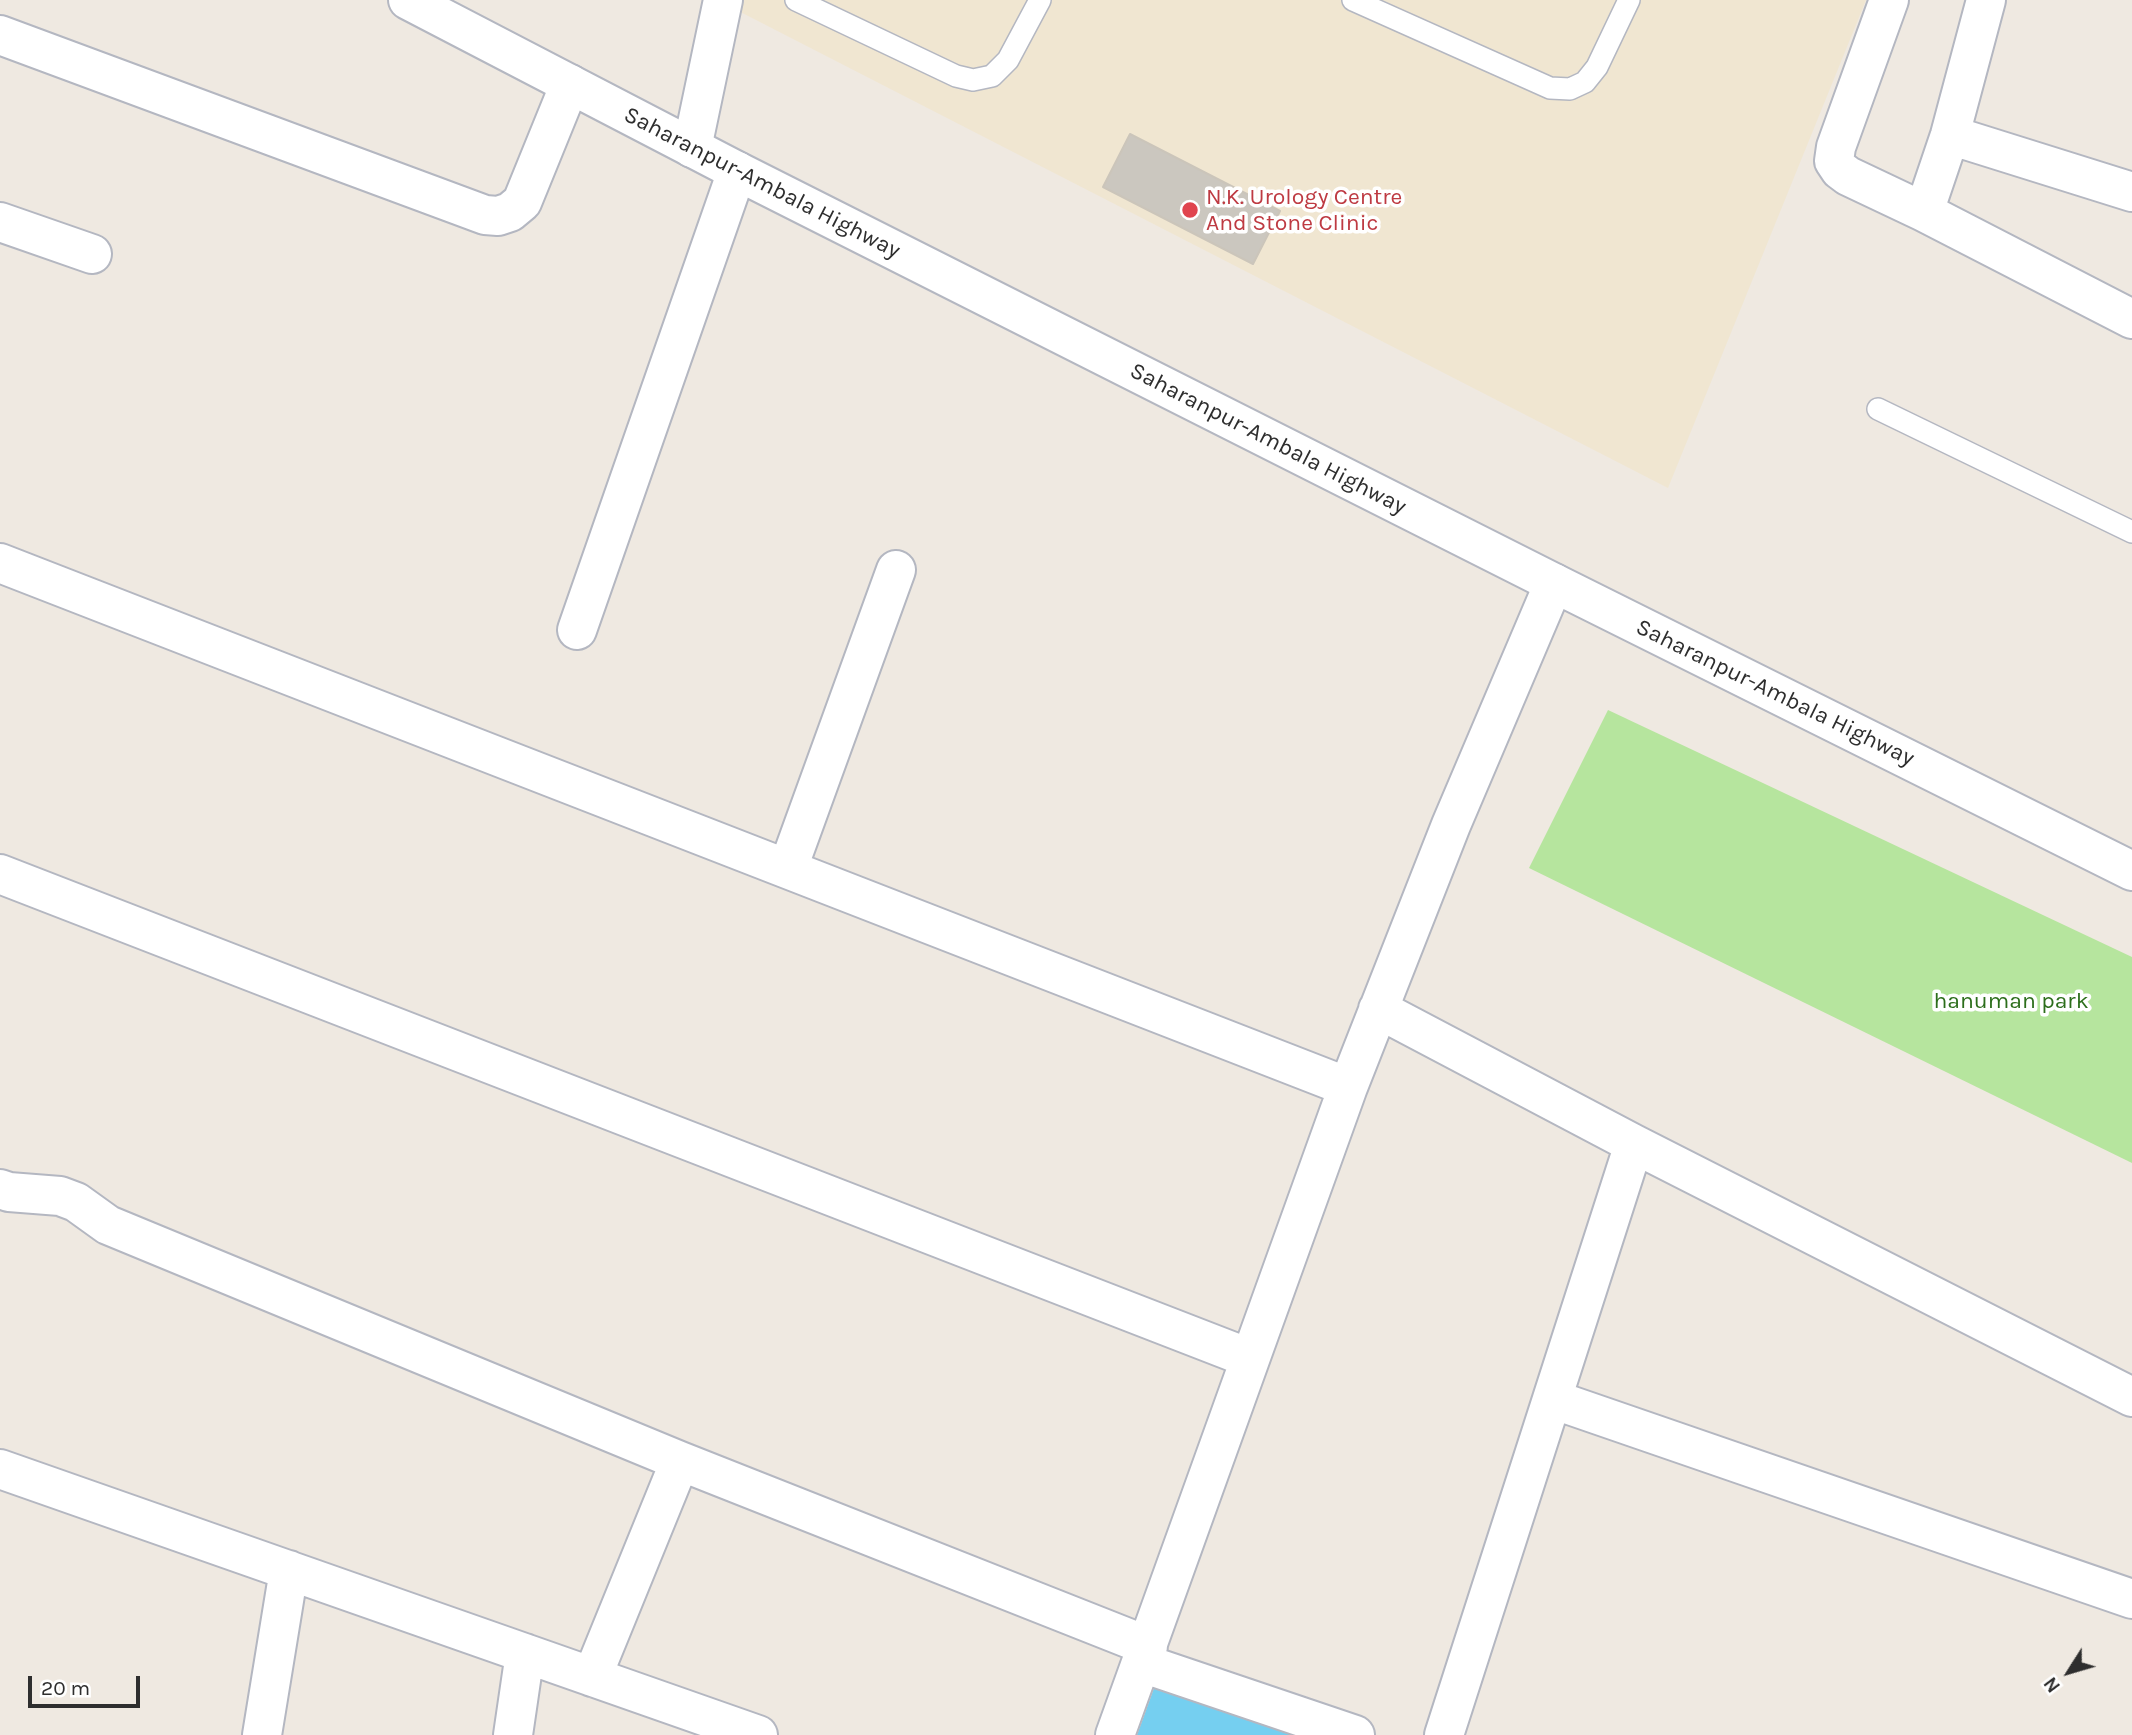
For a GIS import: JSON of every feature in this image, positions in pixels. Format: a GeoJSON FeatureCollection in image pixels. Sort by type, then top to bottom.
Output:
{"type":"FeatureCollection","features":[{"type":"Feature","properties":{"kind":"street","name":"Saharanpur-Ambala Highway"},"geometry":{"type":"LineString","coordinates":[[408,0],[737,171],[2132,871]]}},
{"type":"Feature","properties":{"kind":"street"},"geometry":{"type":"LineString","coordinates":[[692,148],[723,0]]}},
{"type":"Feature","properties":{"kind":"street"},"geometry":{"type":"LineString","coordinates":[[1889,0],[1836,147],[1834,161],[1848,176],[2132,319]]}},
{"type":"Feature","properties":{"kind":"street"},"geometry":{"type":"LineString","coordinates":[[1924,212],[1950,135],[1986,0]]}},
{"type":"Feature","properties":{"kind":"street"},"geometry":{"type":"LineString","coordinates":[[0,34],[485,215],[498,216],[510,212],[522,202],[570,84]]}},
{"type":"Feature","properties":{"kind":"street"},"geometry":{"type":"LineString","coordinates":[[1950,135],[2132,192]]}},
{"type":"Feature","properties":{"kind":"street"},"geometry":{"type":"LineString","coordinates":[[577,630],[737,171]]}},
{"type":"Feature","properties":{"kind":"street"},"geometry":{"type":"LineString","coordinates":[[0,222],[92,254]]}},
{"type":"Feature","properties":{"kind":"street"},"geometry":{"type":"LineString","coordinates":[[0,563],[1348,1087]]}},
{"type":"Feature","properties":{"kind":"street"},"geometry":{"type":"LineString","coordinates":[[788,869],[896,570]]}},
{"type":"Feature","properties":{"kind":"street"},"geometry":{"type":"LineString","coordinates":[[1115,1735],[1348,1087],[1451,825],[1554,583]]}},
{"type":"Feature","properties":{"kind":"street"},"geometry":{"type":"LineString","coordinates":[[0,874],[1249,1358]]}},
{"type":"Feature","properties":{"kind":"street"},"geometry":{"type":"LineString","coordinates":[[1378,1009],[1634,1144],[2132,1397]]}},
{"type":"Feature","properties":{"kind":"street"},"geometry":{"type":"LineString","coordinates":[[1444,1735],[1634,1144]]}},
{"type":"Feature","properties":{"kind":"street"},"geometry":{"type":"LineString","coordinates":[[0,1189],[68,1199],[108,1225],[1145,1654],[1354,1735]]}},
{"type":"Feature","properties":{"kind":"street"},"geometry":{"type":"LineString","coordinates":[[1552,1399],[2132,1599]]}},
{"type":"Feature","properties":{"kind":"street"},"geometry":{"type":"LineString","coordinates":[[592,1677],[680,1461]]}},
{"type":"Feature","properties":{"kind":"street"},"geometry":{"type":"LineString","coordinates":[[0,1469],[755,1734]]}},
{"type":"Feature","properties":{"kind":"street"},"geometry":{"type":"LineString","coordinates":[[262,1735],[289,1570]]}},
{"type":"Feature","properties":{"kind":"street"},"geometry":{"type":"LineString","coordinates":[[513,1735],[525,1653]]}},
{"type":"Feature","properties":{"kind":"lane"},"geometry":{"type":"LineString","coordinates":[[796,0],[956,76],[974,79],[992,76],[1009,60],[1040,0]]}},
{"type":"Feature","properties":{"kind":"lane"},"geometry":{"type":"LineString","coordinates":[[1353,0],[1550,88],[1570,89],[1585,82],[1597,67],[1629,0]]}},
{"type":"Feature","properties":{"kind":"lane"},"geometry":{"type":"LineString","coordinates":[[1878,409],[2132,532]]}},
{"type":"Feature","properties":{"kind":"shaded area"},"geometry":{"type":"Polygon","coordinates":[[[717,0],[1866,0],[1668,488],[717,0]]]}},
{"type":"Feature","properties":{"kind":"green space","name":"hanuman park"},"geometry":{"type":"Polygon","coordinates":[[[1608,710],[2132,957],[2132,1163],[1529,868],[1608,710]]]}},
{"type":"Feature","properties":{"kind":"water"},"geometry":{"type":"Polygon","coordinates":[[[1158,1677],[1333,1735],[1137,1735],[1158,1677]]]}},
{"type":"Feature","properties":{"kind":"building"},"geometry":{"type":"Polygon","coordinates":[[[1130,134],[1280,211],[1253,264],[1103,187],[1130,134]]]}},
{"type":"Feature","properties":{"kind":"place","name":"N.K. Urology Centre And Stone Clinic"},"geometry":{"type":"Point","coordinates":[1190,210]}}]}
